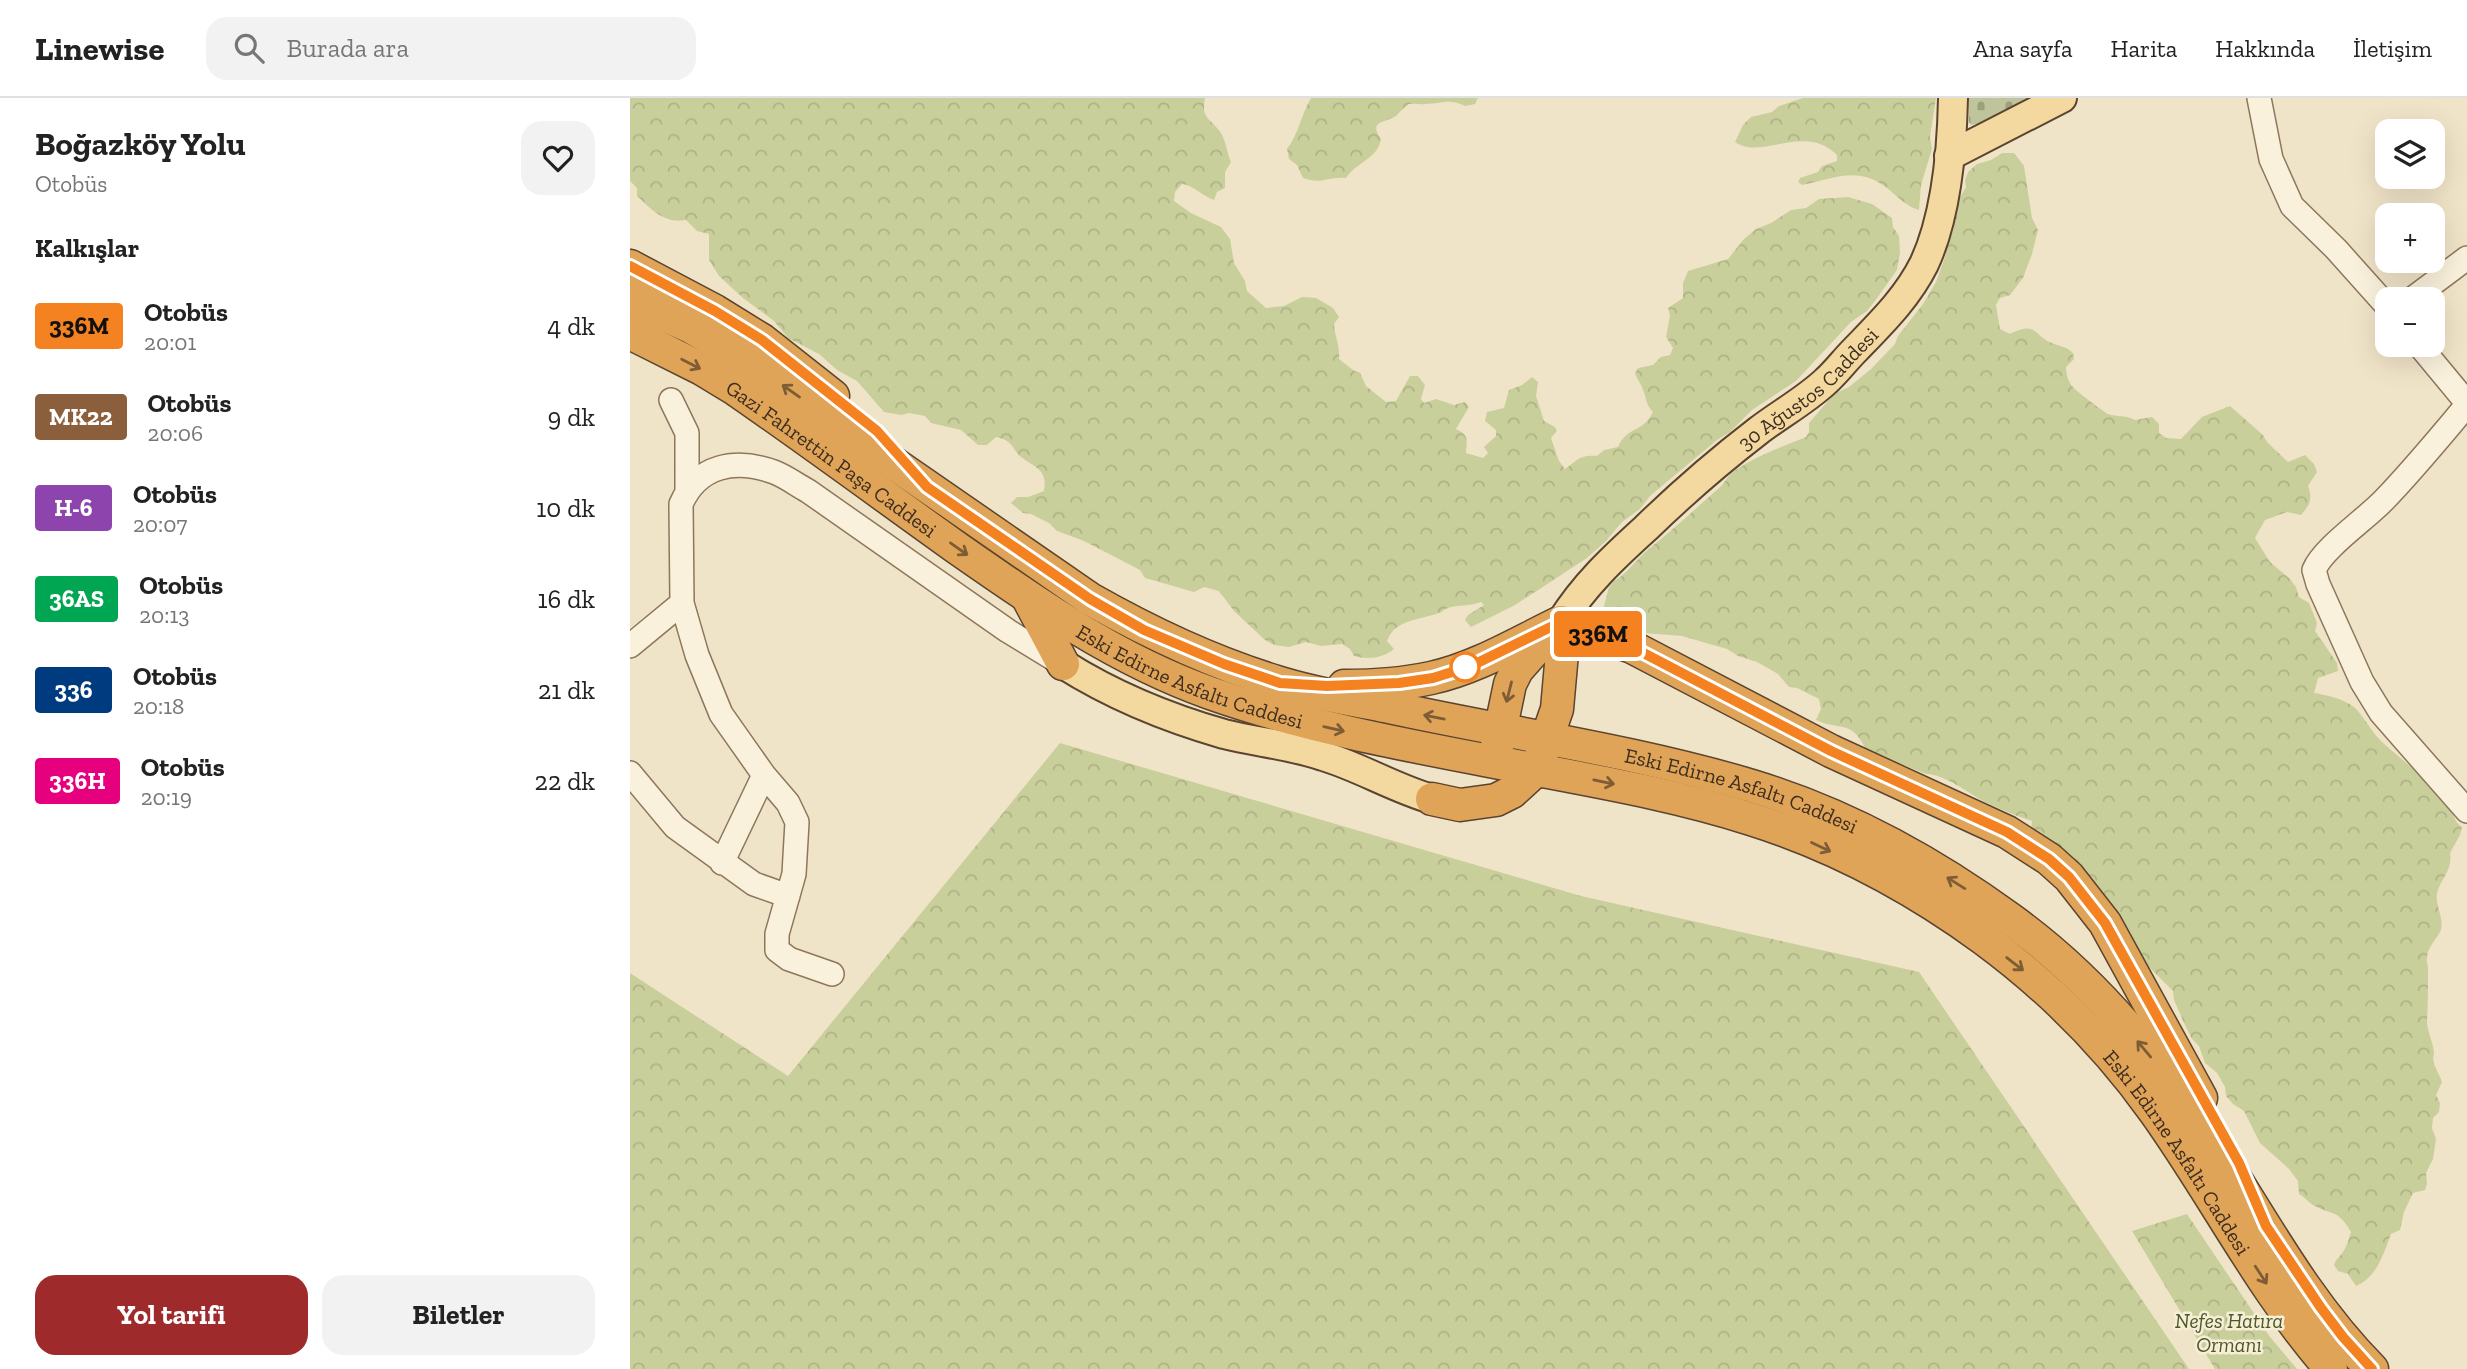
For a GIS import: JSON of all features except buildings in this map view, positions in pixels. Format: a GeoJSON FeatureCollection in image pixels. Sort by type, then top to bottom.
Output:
{"type":"FeatureCollection","features":[{"type":"Feature","properties":{"kind":"highway"},"geometry":{"type":"LineString","coordinates":[[630,266],[715,311],[762,340],[877,431],[927,487]]}},
{"type":"Feature","properties":{"kind":"highway","name":"Gazi Fahrettin Paşa Caddesi"},"geometry":{"type":"LineString","coordinates":[[630,300],[689,326],[727,348],[927,487]]}},
{"type":"Feature","properties":{"kind":"highway","name":"Gazi Fahrettin Paşa Caddesi"},"geometry":{"type":"LineString","coordinates":[[630,333],[702,369],[734,389],[1026,596]]}},
{"type":"Feature","properties":{"kind":"highway","name":"Eski Edirne Asfaltı Caddesi"},"geometry":{"type":"LineString","coordinates":[[927,487],[1090,599],[1144,630],[1224,664],[1280,683],[1646,759],[1722,778],[1777,795],[1842,820],[1970,891],[2013,921],[2054,955],[2119,1020],[2179,1094],[2321,1308],[2372,1369]]}},
{"type":"Feature","properties":{"kind":"highway"},"geometry":{"type":"LineString","coordinates":[[1026,596],[1063,664]]}},
{"type":"Feature","properties":{"kind":"highway","name":"Eski Edirne Asfaltı Caddesi"},"geometry":{"type":"LineString","coordinates":[[1026,596],[1123,655],[1205,691],[1333,729],[1432,751],[1658,794],[1715,808],[1769,825],[1816,844],[1900,885],[1951,916],[2022,968],[2111,1055],[2160,1119],[2271,1291],[2331,1369]]}},
{"type":"Feature","properties":{"kind":"highway"},"geometry":{"type":"LineString","coordinates":[[1432,799],[1464,796],[1483,780],[1493,761],[1510,684],[1517,670],[1561,622]]}},
{"type":"Feature","properties":{"kind":"highway"},"geometry":{"type":"LineString","coordinates":[[1432,799],[1460,805],[1496,800],[1512,792],[1536,770],[1548,740],[1558,699],[1563,653],[1561,622]]}},
{"type":"Feature","properties":{"kind":"highway"},"geometry":{"type":"LineString","coordinates":[[1280,683],[1368,686],[1433,678],[1471,666],[1561,622],[1632,647],[1831,751],[2007,832],[2049,859],[2069,877],[2119,946],[2239,1163],[2266,1226]]}},
{"type":"Feature","properties":{"kind":"highway"},"geometry":{"type":"LineString","coordinates":[[1432,751],[1443,758],[1452,779],[1449,787],[1432,799]]}},
{"type":"Feature","properties":{"kind":"main road","name":"30 Ağustos Caddesi"},"geometry":{"type":"LineString","coordinates":[[1561,622],[1592,579],[1671,504],[1755,433],[1825,382],[1907,293],[1931,245],[1943,195],[1953,98]]}},
{"type":"Feature","properties":{"kind":"main road"},"geometry":{"type":"LineString","coordinates":[[1949,156],[2062,98]]}},
{"type":"Feature","properties":{"kind":"main road"},"geometry":{"type":"LineString","coordinates":[[1063,664],[1115,693],[1174,719],[1226,734],[1320,755],[1352,765],[1432,799]]}},
{"type":"Feature","properties":{"kind":"street"},"geometry":{"type":"LineString","coordinates":[[2259,98],[2271,159],[2292,206],[2375,293]]}},
{"type":"Feature","properties":{"kind":"street"},"geometry":{"type":"LineString","coordinates":[[2428,287],[2467,258]]}},
{"type":"Feature","properties":{"kind":"street"},"geometry":{"type":"LineString","coordinates":[[2429,357],[2467,404],[2408,474],[2381,503],[2321,558],[2314,570],[2362,682],[2381,713],[2467,811]]}},
{"type":"Feature","properties":{"kind":"street"},"geometry":{"type":"LineString","coordinates":[[671,400],[687,433],[687,489],[681,504],[682,603],[697,655],[721,714],[764,775],[788,803],[797,822],[794,874],[777,934],[776,950],[789,960],[832,974]]}},
{"type":"Feature","properties":{"kind":"street"},"geometry":{"type":"LineString","coordinates":[[687,489],[719,467],[743,465],[774,472],[807,491],[1008,631],[1063,664]]}},
{"type":"Feature","properties":{"kind":"street"},"geometry":{"type":"LineString","coordinates":[[630,646],[682,603]]}},
{"type":"Feature","properties":{"kind":"street"},"geometry":{"type":"LineString","coordinates":[[630,773],[675,827],[754,884],[788,896]]}},
{"type":"Feature","properties":{"kind":"street"},"geometry":{"type":"LineString","coordinates":[[722,863],[764,775]]}},
{"type":"Feature","properties":{"kind":"green space"},"geometry":{"type":"Polygon","coordinates":[[[630,98],[1205,98],[1205,115],[1221,133],[1231,162],[1225,172],[1225,188],[1217,192],[1214,200],[1182,184],[1175,192],[1174,201],[1191,213],[1221,227],[1230,239],[1234,263],[1245,281],[1247,291],[1266,308],[1284,306],[1302,297],[1316,298],[1333,308],[1339,317],[1334,324],[1339,359],[1360,373],[1366,386],[1386,402],[1396,401],[1410,376],[1418,376],[1425,385],[1421,399],[1424,403],[1436,399],[1454,405],[1465,402],[1469,407],[1456,429],[1466,438],[1466,453],[1483,458],[1488,453],[1484,447],[1496,436],[1496,430],[1485,421],[1487,412],[1504,408],[1509,390],[1532,377],[1538,382],[1536,396],[1544,421],[1557,431],[1551,438],[1559,461],[1565,469],[1582,457],[1597,456],[1604,450],[1618,447],[1626,436],[1649,419],[1653,412],[1635,373],[1638,368],[1653,365],[1661,357],[1670,355],[1673,348],[1666,337],[1670,315],[1668,308],[1683,298],[1683,283],[1688,271],[1728,259],[1756,229],[1791,210],[1806,208],[1819,199],[1848,197],[1872,204],[1892,218],[1893,227],[1899,236],[1900,253],[1897,270],[1867,311],[1851,322],[1796,381],[1752,410],[1730,432],[1650,496],[1640,509],[1622,522],[1587,558],[1515,605],[1471,627],[1465,620],[1484,605],[1481,602],[1447,608],[1402,624],[1387,641],[1394,649],[1380,656],[1359,657],[1354,656],[1350,649],[1342,644],[1321,646],[1306,642],[1289,647],[1274,645],[1234,611],[1219,591],[1204,587],[1194,592],[1145,578],[1140,570],[1084,541],[1057,531],[1049,523],[1031,514],[1023,513],[1011,503],[1017,497],[1028,497],[1044,491],[1044,478],[1039,470],[1021,457],[1006,441],[996,437],[987,445],[978,445],[961,430],[931,423],[925,416],[884,412],[857,381],[837,370],[819,354],[788,338],[774,321],[719,276],[709,260],[709,234],[697,231],[686,220],[672,220],[659,215],[637,196],[637,188],[630,181],[630,98]]]}},
{"type":"Feature","properties":{"kind":"green space"},"geometry":{"type":"Polygon","coordinates":[[[1311,98],[1478,98],[1475,104],[1465,106],[1450,102],[1409,104],[1396,116],[1377,126],[1381,139],[1379,146],[1346,178],[1315,181],[1303,178],[1297,165],[1289,159],[1287,149],[1311,98]]]}},
{"type":"Feature","properties":{"kind":"green space"},"geometry":{"type":"Polygon","coordinates":[[[1803,98],[1936,98],[1930,137],[1932,149],[1921,185],[1919,210],[1866,177],[1835,177],[1802,185],[1798,182],[1800,178],[1837,161],[1837,155],[1824,146],[1798,141],[1746,147],[1735,142],[1743,125],[1751,117],[1772,112],[1779,106],[1803,98]]]}},
{"type":"Feature","properties":{"kind":"green space"},"geometry":{"type":"Polygon","coordinates":[[[1969,98],[2037,98],[1987,122],[1971,125],[1969,98]]]}},
{"type":"Feature","properties":{"kind":"green space"},"geometry":{"type":"Polygon","coordinates":[[[2002,153],[2014,153],[2024,166],[2032,218],[2038,230],[2023,278],[2010,295],[2000,298],[1996,305],[2000,329],[2010,334],[2031,329],[2046,340],[2073,353],[2074,359],[2066,367],[2070,383],[2108,414],[2135,420],[2152,417],[2159,424],[2159,433],[2166,438],[2181,439],[2202,417],[2230,406],[2288,462],[2305,455],[2314,464],[2317,472],[2308,486],[2310,498],[2301,515],[2287,512],[2265,520],[2255,538],[2270,562],[2296,587],[2299,597],[2309,603],[2317,623],[2315,631],[2337,663],[2338,671],[2318,678],[2314,693],[2330,696],[2354,707],[2381,741],[2441,796],[2462,827],[2437,893],[2441,930],[2429,950],[2427,959],[2427,1025],[2433,1058],[2442,1082],[2436,1095],[2440,1103],[2439,1112],[2433,1118],[2432,1128],[2436,1139],[2433,1159],[2426,1173],[2425,1190],[2413,1193],[2404,1212],[2400,1230],[2391,1234],[2374,1271],[2356,1286],[2348,1274],[2338,1271],[2334,1265],[2351,1232],[2346,1224],[2338,1216],[2313,1205],[2299,1194],[2298,1181],[2289,1169],[2260,1143],[2244,1111],[2226,1096],[2225,1087],[2217,1073],[2205,1063],[2199,1046],[2184,1023],[2173,991],[2142,960],[2048,839],[2035,834],[2031,829],[2032,821],[1990,805],[1941,777],[1926,774],[1866,750],[1856,734],[1845,727],[1816,720],[1821,709],[1819,699],[1789,687],[1778,674],[1757,662],[1727,649],[1682,636],[1644,633],[1614,619],[1603,610],[1609,587],[1645,552],[1741,466],[1806,437],[1809,423],[1834,394],[1849,387],[1871,369],[1895,344],[1936,282],[1953,231],[1959,199],[1966,187],[1968,172],[1977,164],[2002,153]]]}},
{"type":"Feature","properties":{"kind":"green space"},"geometry":{"type":"Polygon","coordinates":[[[1060,743],[1581,896],[1919,972],[2189,1369],[630,1369],[630,973],[788,1076],[1060,743]]]}},
{"type":"Feature","properties":{"kind":"green space","name":"Nefes Hatıra Ormanı"},"geometry":{"type":"Polygon","coordinates":[[[2187,1214],[2270,1337],[2297,1369],[2215,1369],[2132,1231],[2187,1214]]]}},
{"type":"Feature","properties":{"kind":"bus line","name":"336M"},"geometry":{"type":"LineString","coordinates":[[630,266],[715,311],[762,340],[877,431],[927,487],[1090,599],[1144,630],[1180,646],[1280,683],[1368,686],[1433,678],[1471,666],[1561,622],[1632,647],[1792,732],[2030,845],[2069,877],[2105,923],[2239,1163],[2266,1226],[2321,1308],[2372,1369]]}}]}
